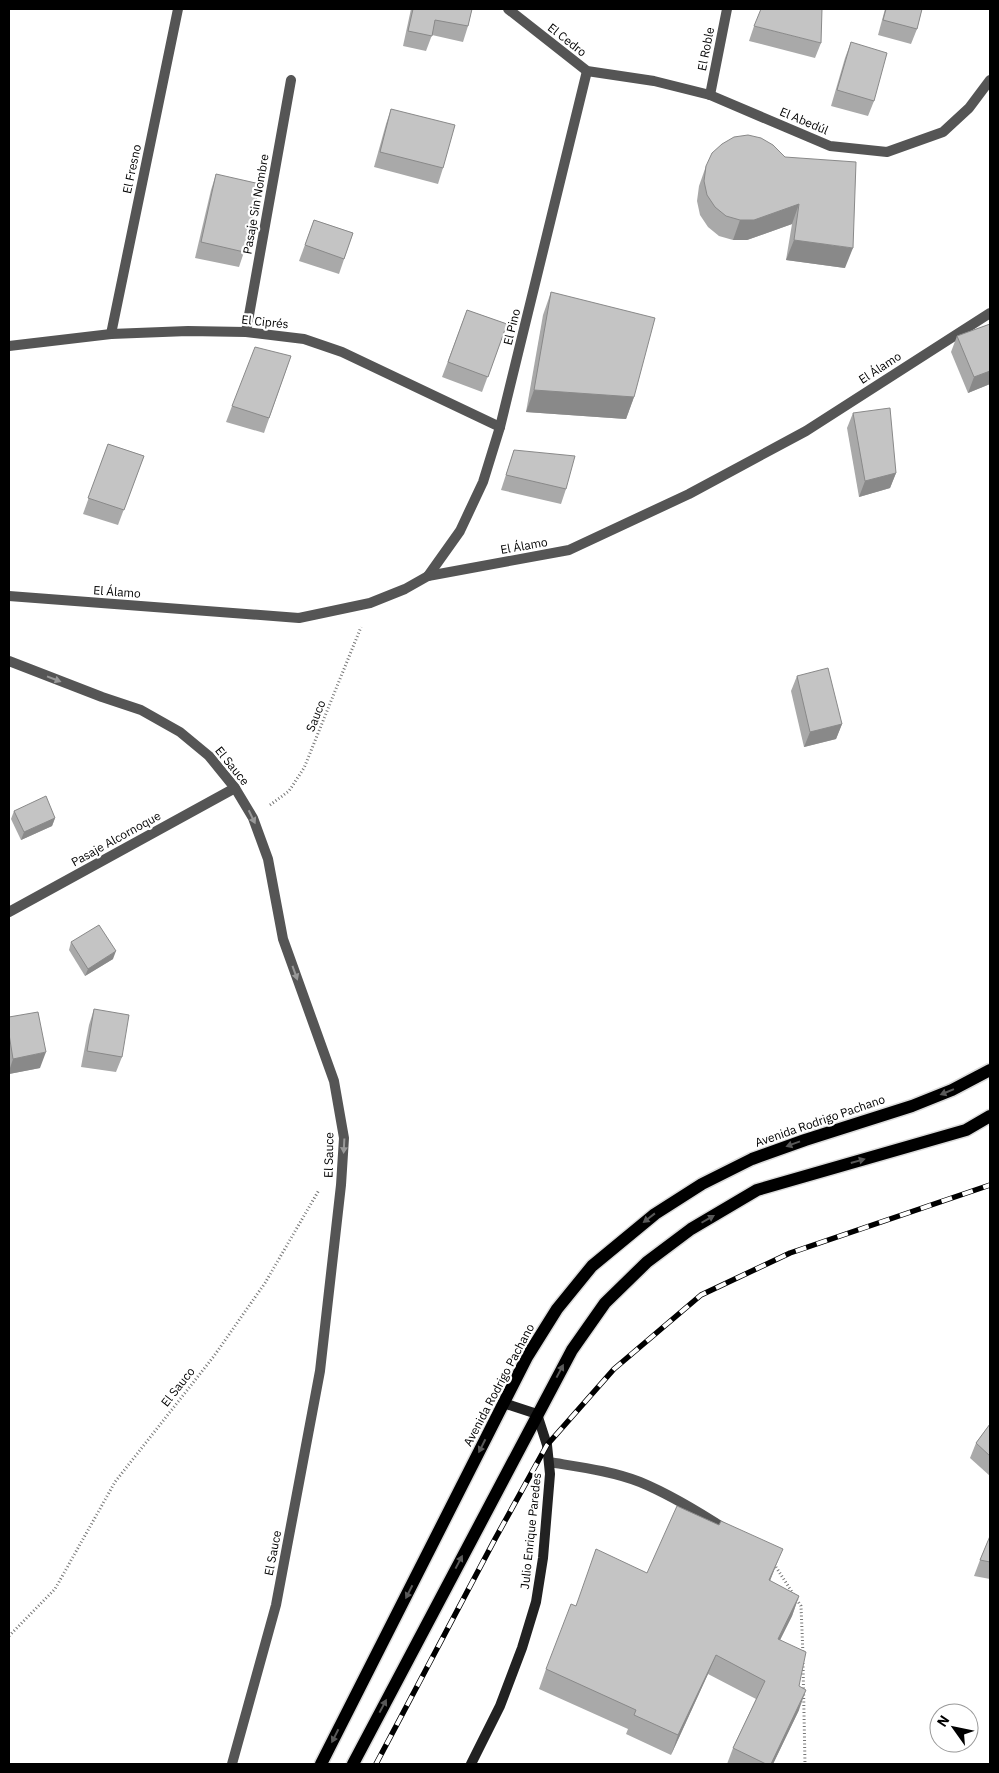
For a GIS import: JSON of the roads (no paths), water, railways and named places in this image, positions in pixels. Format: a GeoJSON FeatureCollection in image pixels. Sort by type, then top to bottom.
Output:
{"type":"FeatureCollection","features":[{"type":"Feature","properties":{"kind":"main road","name":"Avenida Rodrigo Pachano"},"geometry":{"type":"LineString","coordinates":[[321,1764],[527,1357],[557,1310],[592,1266],[654,1214],[702,1184],[752,1159],[912,1106],[952,1090],[990,1070]]}},
{"type":"Feature","properties":{"kind":"main road"},"geometry":{"type":"LineString","coordinates":[[353,1764],[572,1350],[605,1304],[647,1262],[691,1229],[757,1190],[966,1130],[990,1116]]}},
{"type":"Feature","properties":{"kind":"main road"},"geometry":{"type":"LineString","coordinates":[[504,1403],[537,1414]]}},
{"type":"Feature","properties":{"kind":"main road","name":"Julio Enrique Paredes"},"geometry":{"type":"LineString","coordinates":[[471,1764],[500,1706],[522,1648],[536,1602],[543,1558],[550,1474],[548,1445],[537,1414]]}},
{"type":"Feature","properties":{"kind":"street","name":"El Fresno"},"geometry":{"type":"LineString","coordinates":[[111,334],[178,9]]}},
{"type":"Feature","properties":{"kind":"street","name":"El Cedro"},"geometry":{"type":"LineString","coordinates":[[508,9],[587,71]]}},
{"type":"Feature","properties":{"kind":"street","name":"El Roble"},"geometry":{"type":"LineString","coordinates":[[710,95],[727,9]]}},
{"type":"Feature","properties":{"kind":"street","name":"El Abedúl"},"geometry":{"type":"LineString","coordinates":[[587,71],[654,81],[710,95],[830,146],[887,152],[943,132],[969,108],[990,80]]}},
{"type":"Feature","properties":{"kind":"street","name":"El Pino"},"geometry":{"type":"LineString","coordinates":[[428,576],[460,531],[483,482],[500,427],[587,71]]}},
{"type":"Feature","properties":{"kind":"street","name":"Pasaje Sin Nombre"},"geometry":{"type":"LineString","coordinates":[[246,332],[291,80]]}},
{"type":"Feature","properties":{"kind":"street","name":"El Álamo"},"geometry":{"type":"LineString","coordinates":[[9,596],[299,618],[370,603],[404,589],[428,576],[569,550],[689,494],[806,431],[990,313]]}},
{"type":"Feature","properties":{"kind":"street","name":"El Ciprés"},"geometry":{"type":"LineString","coordinates":[[9,346],[111,334],[188,331],[246,332],[304,339],[342,352],[500,427]]}},
{"type":"Feature","properties":{"kind":"street","name":"El Sauce"},"geometry":{"type":"LineString","coordinates":[[9,661],[141,710],[180,732],[209,756],[236,788],[253,818],[268,859],[282,939],[334,1081],[344,1138],[341,1185],[320,1371],[276,1605],[232,1764]]}},
{"type":"Feature","properties":{"kind":"street","name":"Pasaje Alcornoque"},"geometry":{"type":"LineString","coordinates":[[9,912],[236,788]]}},
{"type":"Feature","properties":{"kind":"street"},"geometry":{"type":"LineString","coordinates":[[549,1462],[588,1468],[640,1482],[703,1515],[736,1536]]}},
{"type":"Feature","properties":{"kind":"railway"},"geometry":{"type":"LineString","coordinates":[[376,1764],[547,1445],[614,1369],[701,1295],[790,1253],[990,1185]]}}]}
